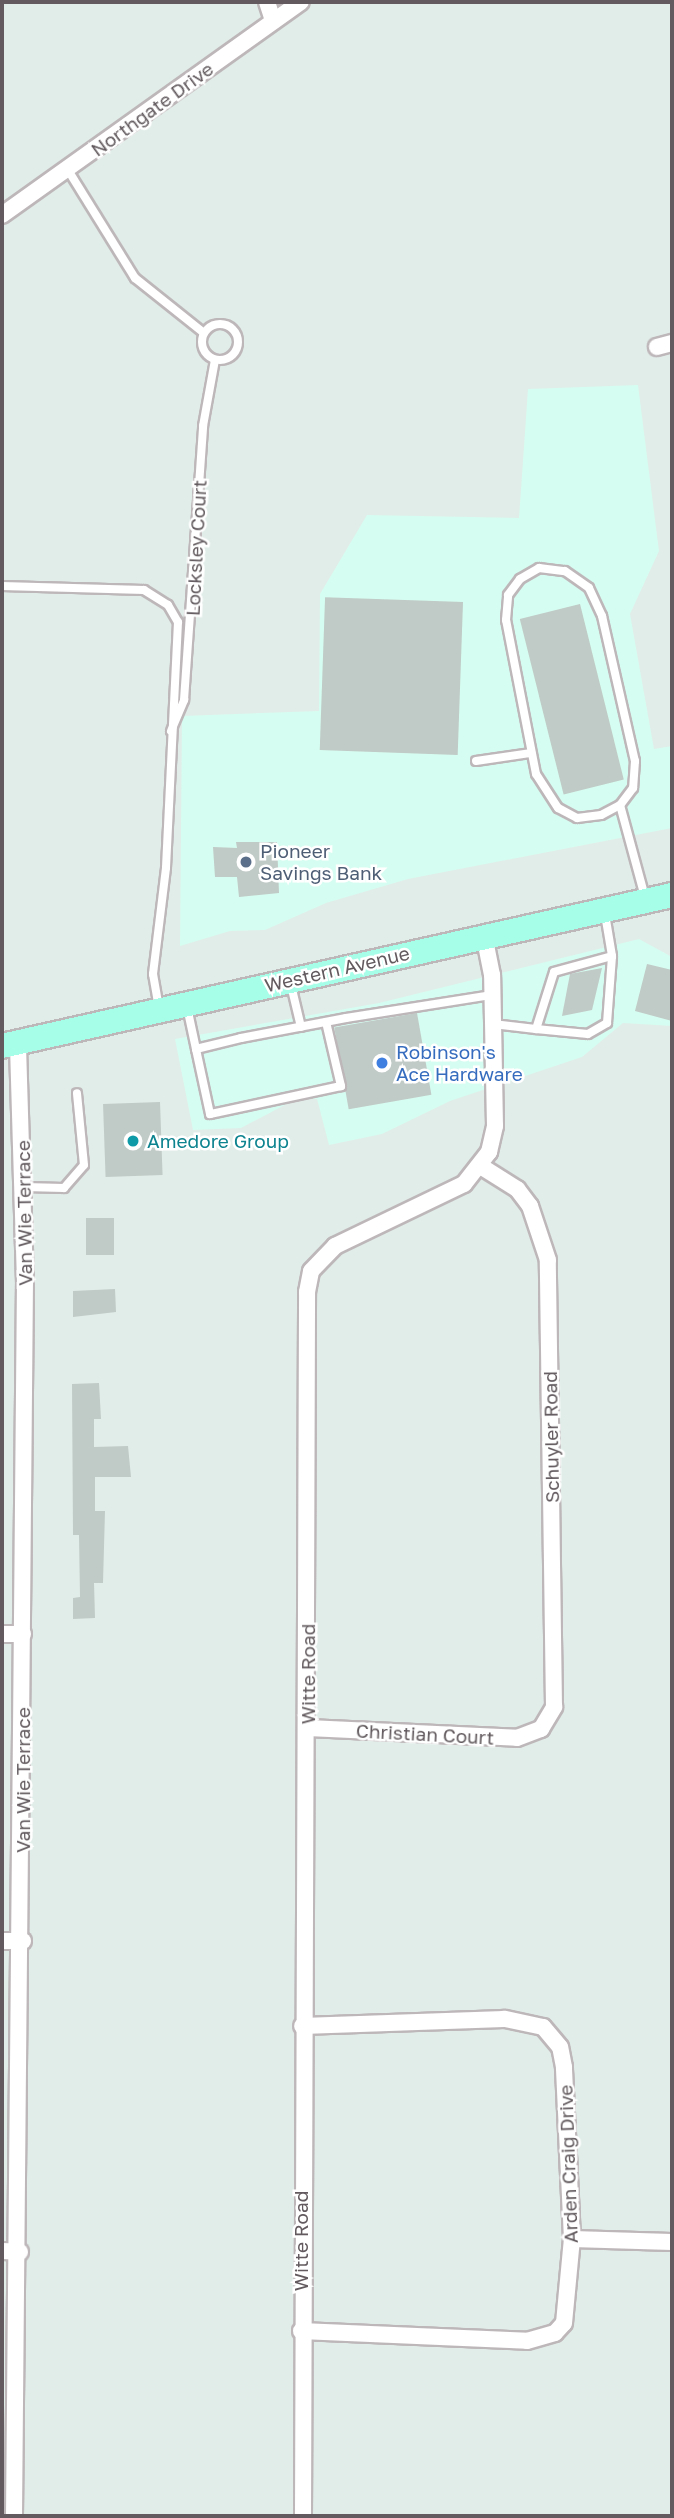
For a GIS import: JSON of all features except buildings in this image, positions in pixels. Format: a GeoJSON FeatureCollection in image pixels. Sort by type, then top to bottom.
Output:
{"type":"FeatureCollection","features":[{"type":"Feature","properties":{"kind":"main road","name":"Western Avenue"},"geometry":{"type":"LineString","coordinates":[[10,1045],[159,1007],[672,895]]}},
{"type":"Feature","properties":{"kind":"street"},"geometry":{"type":"LineString","coordinates":[[267,2],[273,21]]}},
{"type":"Feature","properties":{"kind":"street","name":"Northgate Drive"},"geometry":{"type":"LineString","coordinates":[[2,215],[301,2]]}},
{"type":"Feature","properties":{"kind":"street"},"geometry":{"type":"LineString","coordinates":[[482,1167],[495,1126],[492,995],[484,935]]}},
{"type":"Feature","properties":{"kind":"street","name":"Van Wie Terrace"},"geometry":{"type":"LineString","coordinates":[[10,1045],[24,1187],[23,1941],[14,2516]]}},
{"type":"Feature","properties":{"kind":"street","name":"Witte Road"},"geometry":{"type":"LineString","coordinates":[[303,2516],[302,2026],[308,1728],[307,1292],[311,1271],[351,1236],[445,1194],[482,1167]]}},
{"type":"Feature","properties":{"kind":"street","name":"Schuyler Road"},"geometry":{"type":"LineString","coordinates":[[482,1167],[517,1189],[530,1206],[548,1260],[554,1707],[541,1729]]}},
{"type":"Feature","properties":{"kind":"street"},"geometry":{"type":"LineString","coordinates":[[2,1634],[23,1634]]}},
{"type":"Feature","properties":{"kind":"street","name":"Christian Court"},"geometry":{"type":"LineString","coordinates":[[308,1728],[517,1738],[541,1729]]}},
{"type":"Feature","properties":{"kind":"street"},"geometry":{"type":"LineString","coordinates":[[2,1941],[23,1941]]}},
{"type":"Feature","properties":{"kind":"street","name":"Arden Craig Drive"},"geometry":{"type":"LineString","coordinates":[[301,2332],[527,2341],[555,2333],[564,2323],[572,2239],[564,2067],[560,2047],[543,2027],[504,2019],[302,2026]]}},
{"type":"Feature","properties":{"kind":"street"},"geometry":{"type":"LineString","coordinates":[[572,2239],[672,2242]]}},
{"type":"Feature","properties":{"kind":"street"},"geometry":{"type":"LineString","coordinates":[[2,2251],[20,2252]]}},
{"type":"Feature","properties":{"kind":"lane"},"geometry":{"type":"LineString","coordinates":[[68,170],[135,278],[204,333]]}},
{"type":"Feature","properties":{"kind":"lane"},"geometry":{"type":"LineString","coordinates":[[220,324],[235,334],[235,352],[215,360],[203,349],[204,333],[220,324]]}},
{"type":"Feature","properties":{"kind":"lane","name":"Locksley Court"},"geometry":{"type":"LineString","coordinates":[[169,733],[184,700],[203,426],[215,360]]}},
{"type":"Feature","properties":{"kind":"lane"},"geometry":{"type":"LineString","coordinates":[[539,568],[565,571],[589,588],[602,616],[628,723],[633,788],[620,805],[577,818],[558,808],[545,793],[531,753],[510,658],[508,595],[520,579],[539,568]]}},
{"type":"Feature","properties":{"kind":"lane"},"geometry":{"type":"LineString","coordinates":[[2,586],[144,590],[168,605],[178,622],[169,733],[166,868],[153,974],[159,1007]]}},
{"type":"Feature","properties":{"kind":"lane"},"geometry":{"type":"LineString","coordinates":[[476,761],[531,753]]}},
{"type":"Feature","properties":{"kind":"lane"},"geometry":{"type":"LineString","coordinates":[[620,805],[646,901]]}},
{"type":"Feature","properties":{"kind":"lane"},"geometry":{"type":"LineString","coordinates":[[493,1024],[588,1034],[607,1023],[612,956],[604,910]]}},
{"type":"Feature","properties":{"kind":"lane"},"geometry":{"type":"LineString","coordinates":[[536,1029],[554,972],[612,956]]}},
{"type":"Feature","properties":{"kind":"lane"},"geometry":{"type":"LineString","coordinates":[[290,980],[301,1027]]}},
{"type":"Feature","properties":{"kind":"lane"},"geometry":{"type":"LineString","coordinates":[[196,1049],[326,1022],[492,995]]}},
{"type":"Feature","properties":{"kind":"lane"},"geometry":{"type":"LineString","coordinates":[[186,1002],[210,1114],[341,1086],[326,1022]]}},
{"type":"Feature","properties":{"kind":"lane"},"geometry":{"type":"LineString","coordinates":[[24,1187],[64,1188],[84,1165],[77,1093]]}},
{"type":"Feature","properties":{"kind":"shaded area"},"geometry":{"type":"Polygon","coordinates":[[[638,385],[659,551],[630,614],[654,749],[672,746],[672,828],[408,879],[326,903],[265,930],[230,931],[180,946],[182,716],[319,711],[320,594],[367,515],[519,518],[528,389],[638,385]]]}},
{"type":"Feature","properties":{"kind":"shaded area"},"geometry":{"type":"Polygon","coordinates":[[[639,939],[672,957],[672,1026],[623,1023],[582,1057],[450,1101],[382,1134],[329,1145],[317,1099],[298,1098],[241,1128],[193,1130],[175,1039],[379,1003],[639,939]]]}},
{"type":"Feature","properties":{"kind":"place","name":"Pioneer Savings Bank"},"geometry":{"type":"Point","coordinates":[246,862]}},
{"type":"Feature","properties":{"kind":"place","name":"Robinson's Ace Hardware"},"geometry":{"type":"Point","coordinates":[382,1063]}},
{"type":"Feature","properties":{"kind":"place","name":"Amedore Group"},"geometry":{"type":"Point","coordinates":[133,1141]}}]}
